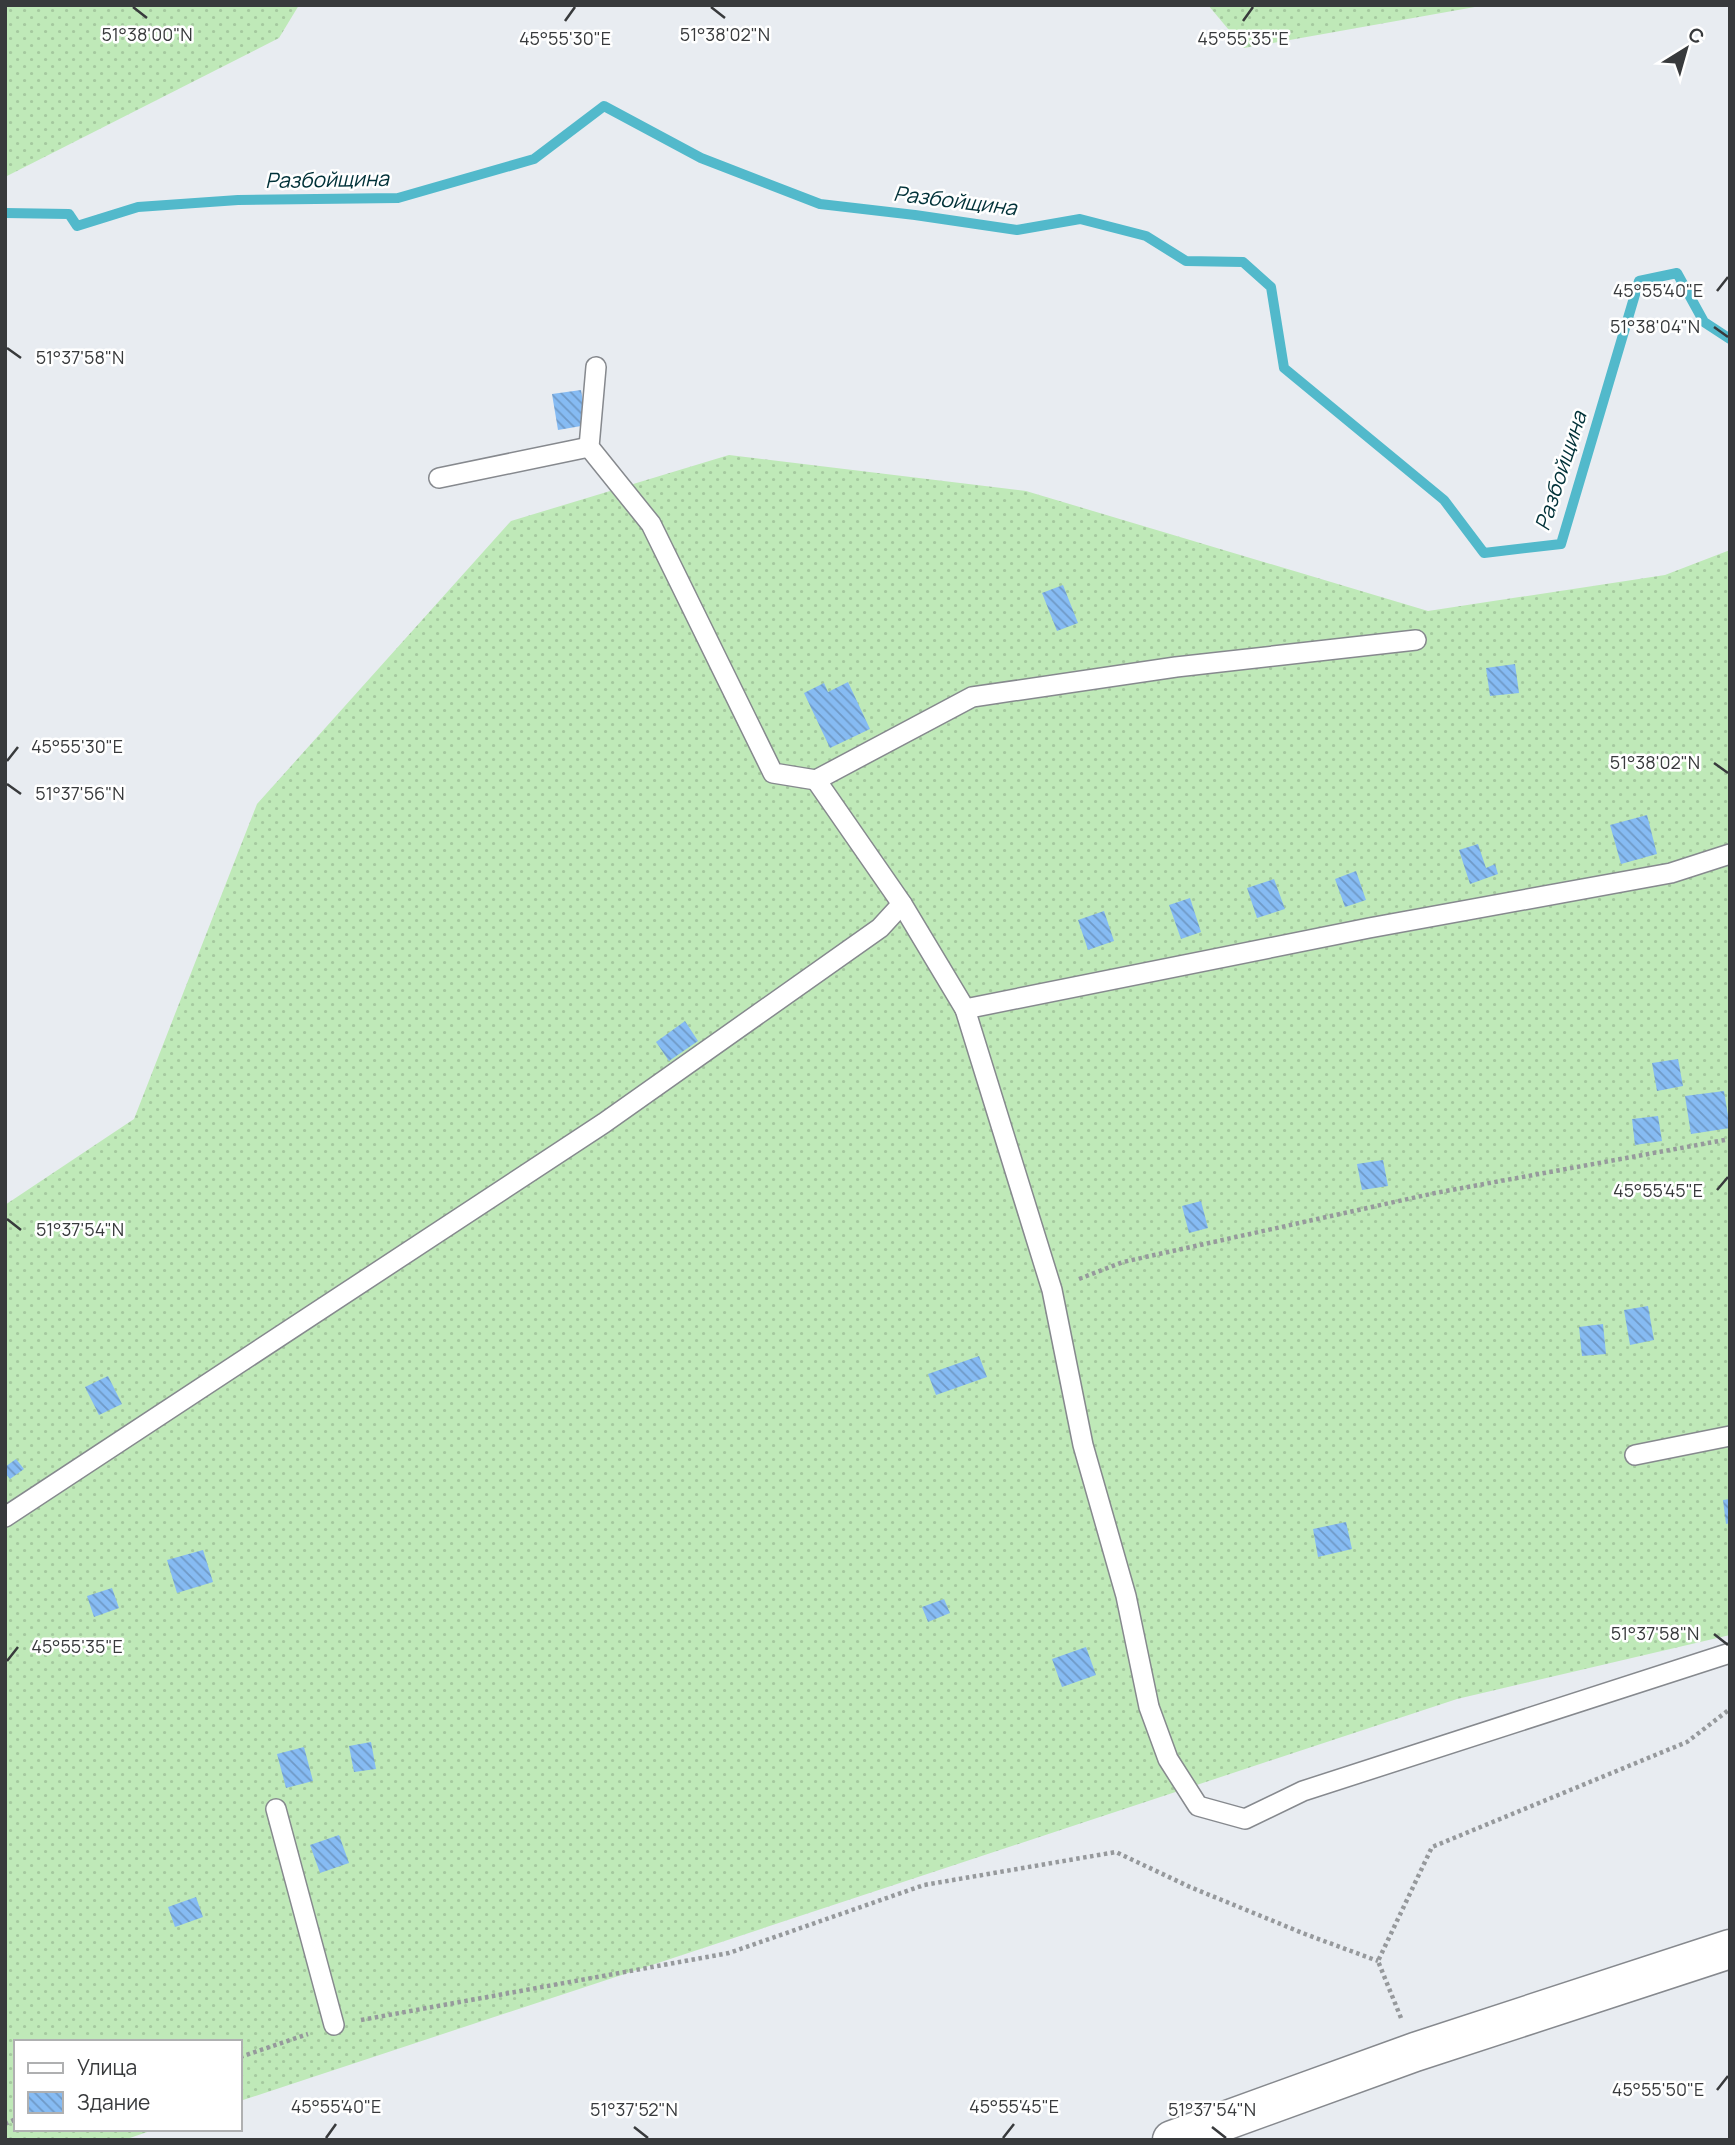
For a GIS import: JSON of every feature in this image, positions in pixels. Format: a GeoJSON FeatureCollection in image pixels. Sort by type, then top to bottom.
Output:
{"type":"FeatureCollection","features":[{"type":"Feature","properties":{"kind":"street"},"geometry":{"type":"LineString","coordinates":[[1172,2140],[1415,2052],[1730,1949]]}},
{"type":"Feature","properties":{"kind":"lane"},"geometry":{"type":"LineString","coordinates":[[596,367],[589,447],[651,524],[773,773],[816,780],[972,697],[1176,667],[1416,640]]}},
{"type":"Feature","properties":{"kind":"lane"},"geometry":{"type":"LineString","coordinates":[[439,478],[589,447]]}},
{"type":"Feature","properties":{"kind":"lane"},"geometry":{"type":"LineString","coordinates":[[816,780],[902,904],[965,1009],[1052,1290],[1083,1445],[1126,1596],[1149,1707],[1168,1759],[1198,1806],[1245,1819],[1303,1791],[1730,1653]]}},
{"type":"Feature","properties":{"kind":"lane"},"geometry":{"type":"LineString","coordinates":[[965,1009],[1369,928],[1671,873],[1730,854]]}},
{"type":"Feature","properties":{"kind":"lane"},"geometry":{"type":"LineString","coordinates":[[5,1517],[604,1123],[880,928],[902,904]]}},
{"type":"Feature","properties":{"kind":"lane"},"geometry":{"type":"LineString","coordinates":[[1635,1455],[1730,1436]]}},
{"type":"Feature","properties":{"kind":"lane"},"geometry":{"type":"LineString","coordinates":[[276,1809],[334,2025]]}},
{"type":"Feature","properties":{"kind":"path"},"geometry":{"type":"LineString","coordinates":[[1052,1290],[1123,1262],[1435,1193],[1730,1139]]}},
{"type":"Feature","properties":{"kind":"path"},"geometry":{"type":"LineString","coordinates":[[1378,1961],[1432,1847],[1687,1742],[1730,1709]]}},
{"type":"Feature","properties":{"kind":"path"},"geometry":{"type":"LineString","coordinates":[[242,2056],[334,2025],[729,1953],[923,1885],[1116,1852],[1190,1887],[1378,1961],[1415,2052]]}},
{"type":"Feature","properties":{"kind":"green space"},"geometry":{"type":"Polygon","coordinates":[[[5,5],[299,5],[279,38],[5,177],[5,5]]]}},
{"type":"Feature","properties":{"kind":"green space"},"geometry":{"type":"Polygon","coordinates":[[[1208,5],[1486,5],[1244,48],[1208,5]]]}},
{"type":"Feature","properties":{"kind":"green space"},"geometry":{"type":"Polygon","coordinates":[[[729,455],[1026,491],[1428,611],[1665,575],[1730,550],[1730,1635],[1457,1699],[242,2100],[242,2040],[14,2040],[14,2131],[150,2131],[124,2140],[5,2140],[5,1205],[134,1119],[257,804],[511,521],[729,455]]]}},
{"type":"Feature","properties":{"kind":"building"},"geometry":{"type":"Polygon","coordinates":[[[581,390],[587,425],[558,430],[552,394],[581,390]]]}},
{"type":"Feature","properties":{"kind":"building"},"geometry":{"type":"Polygon","coordinates":[[[1063,585],[1078,623],[1057,631],[1042,593],[1063,585]]]}},
{"type":"Feature","properties":{"kind":"building"},"geometry":{"type":"Polygon","coordinates":[[[1515,664],[1519,693],[1490,696],[1486,668],[1515,664]]]}},
{"type":"Feature","properties":{"kind":"building"},"geometry":{"type":"Polygon","coordinates":[[[848,682],[870,729],[830,748],[804,693],[824,683],[828,692],[848,682]]]}},
{"type":"Feature","properties":{"kind":"building"},"geometry":{"type":"Polygon","coordinates":[[[1647,815],[1657,854],[1621,864],[1610,825],[1647,815]]]}},
{"type":"Feature","properties":{"kind":"building"},"geometry":{"type":"Polygon","coordinates":[[[1478,844],[1486,868],[1495,864],[1498,874],[1470,884],[1459,850],[1478,844]]]}},
{"type":"Feature","properties":{"kind":"building"},"geometry":{"type":"Polygon","coordinates":[[[1356,871],[1366,900],[1345,907],[1335,879],[1356,871]]]}},
{"type":"Feature","properties":{"kind":"building"},"geometry":{"type":"Polygon","coordinates":[[[1274,879],[1285,909],[1257,918],[1247,888],[1274,879]]]}},
{"type":"Feature","properties":{"kind":"building"},"geometry":{"type":"Polygon","coordinates":[[[1190,898],[1201,932],[1181,939],[1169,905],[1190,898]]]}},
{"type":"Feature","properties":{"kind":"building"},"geometry":{"type":"Polygon","coordinates":[[[1104,911],[1114,941],[1088,950],[1078,920],[1104,911]]]}},
{"type":"Feature","properties":{"kind":"building"},"geometry":{"type":"Polygon","coordinates":[[[685,1021],[698,1041],[669,1061],[656,1042],[685,1021]]]}},
{"type":"Feature","properties":{"kind":"building"},"geometry":{"type":"Polygon","coordinates":[[[1678,1059],[1683,1086],[1657,1091],[1652,1063],[1678,1059]]]}},
{"type":"Feature","properties":{"kind":"building"},"geometry":{"type":"Polygon","coordinates":[[[1724,1091],[1730,1128],[1691,1134],[1685,1096],[1724,1091]]]}},
{"type":"Feature","properties":{"kind":"building"},"geometry":{"type":"Polygon","coordinates":[[[1658,1116],[1662,1141],[1635,1145],[1632,1119],[1658,1116]]]}},
{"type":"Feature","properties":{"kind":"building"},"geometry":{"type":"Polygon","coordinates":[[[1383,1160],[1388,1186],[1362,1190],[1357,1164],[1383,1160]]]}},
{"type":"Feature","properties":{"kind":"building"},"geometry":{"type":"Polygon","coordinates":[[[1201,1201],[1208,1228],[1189,1233],[1182,1206],[1201,1201]]]}},
{"type":"Feature","properties":{"kind":"building"},"geometry":{"type":"Polygon","coordinates":[[[1648,1306],[1654,1340],[1630,1345],[1624,1310],[1648,1306]]]}},
{"type":"Feature","properties":{"kind":"building"},"geometry":{"type":"Polygon","coordinates":[[[1603,1324],[1606,1354],[1582,1356],[1579,1327],[1603,1324]]]}},
{"type":"Feature","properties":{"kind":"building"},"geometry":{"type":"Polygon","coordinates":[[[979,1356],[987,1377],[936,1395],[928,1374],[979,1356]]]}},
{"type":"Feature","properties":{"kind":"building"},"geometry":{"type":"Polygon","coordinates":[[[108,1376],[122,1404],[99,1415],[85,1387],[108,1376]]]}},
{"type":"Feature","properties":{"kind":"building"},"geometry":{"type":"Polygon","coordinates":[[[16,1459],[24,1469],[10,1479],[5,1473],[5,1467],[16,1459]]]}},
{"type":"Feature","properties":{"kind":"building"},"geometry":{"type":"Polygon","coordinates":[[[1730,1499],[1730,1523],[1726,1524],[1723,1500],[1730,1499]]]}},
{"type":"Feature","properties":{"kind":"building"},"geometry":{"type":"Polygon","coordinates":[[[1346,1522],[1352,1549],[1318,1557],[1313,1529],[1346,1522]]]}},
{"type":"Feature","properties":{"kind":"building"},"geometry":{"type":"Polygon","coordinates":[[[203,1550],[213,1582],[177,1593],[167,1560],[203,1550]]]}},
{"type":"Feature","properties":{"kind":"building"},"geometry":{"type":"Polygon","coordinates":[[[112,1588],[119,1608],[94,1617],[87,1596],[112,1588]]]}},
{"type":"Feature","properties":{"kind":"building"},"geometry":{"type":"Polygon","coordinates":[[[944,1599],[950,1613],[928,1622],[922,1607],[944,1599]]]}},
{"type":"Feature","properties":{"kind":"building"},"geometry":{"type":"Polygon","coordinates":[[[1086,1647],[1096,1675],[1062,1687],[1052,1659],[1086,1647]]]}},
{"type":"Feature","properties":{"kind":"building"},"geometry":{"type":"Polygon","coordinates":[[[371,1742],[376,1769],[354,1772],[349,1746],[371,1742]]]}},
{"type":"Feature","properties":{"kind":"building"},"geometry":{"type":"Polygon","coordinates":[[[304,1747],[313,1781],[286,1788],[277,1754],[304,1747]]]}},
{"type":"Feature","properties":{"kind":"building"},"geometry":{"type":"Polygon","coordinates":[[[339,1835],[349,1863],[320,1873],[310,1845],[339,1835]]]}},
{"type":"Feature","properties":{"kind":"building"},"geometry":{"type":"Polygon","coordinates":[[[196,1897],[203,1917],[175,1927],[168,1907],[196,1897]]]}},
{"type":"Feature","properties":{"kind":"waterway","name":"Разбойщина"},"geometry":{"type":"LineString","coordinates":[[5,213],[69,214],[77,226],[138,207],[238,200],[398,198],[534,159],[604,106],[701,158],[820,204],[1017,230],[1080,219],[1146,236],[1186,261],[1243,262],[1271,287],[1284,368],[1444,500],[1484,553],[1561,544],[1639,281],[1677,273],[1704,322],[1730,339]]}}]}
